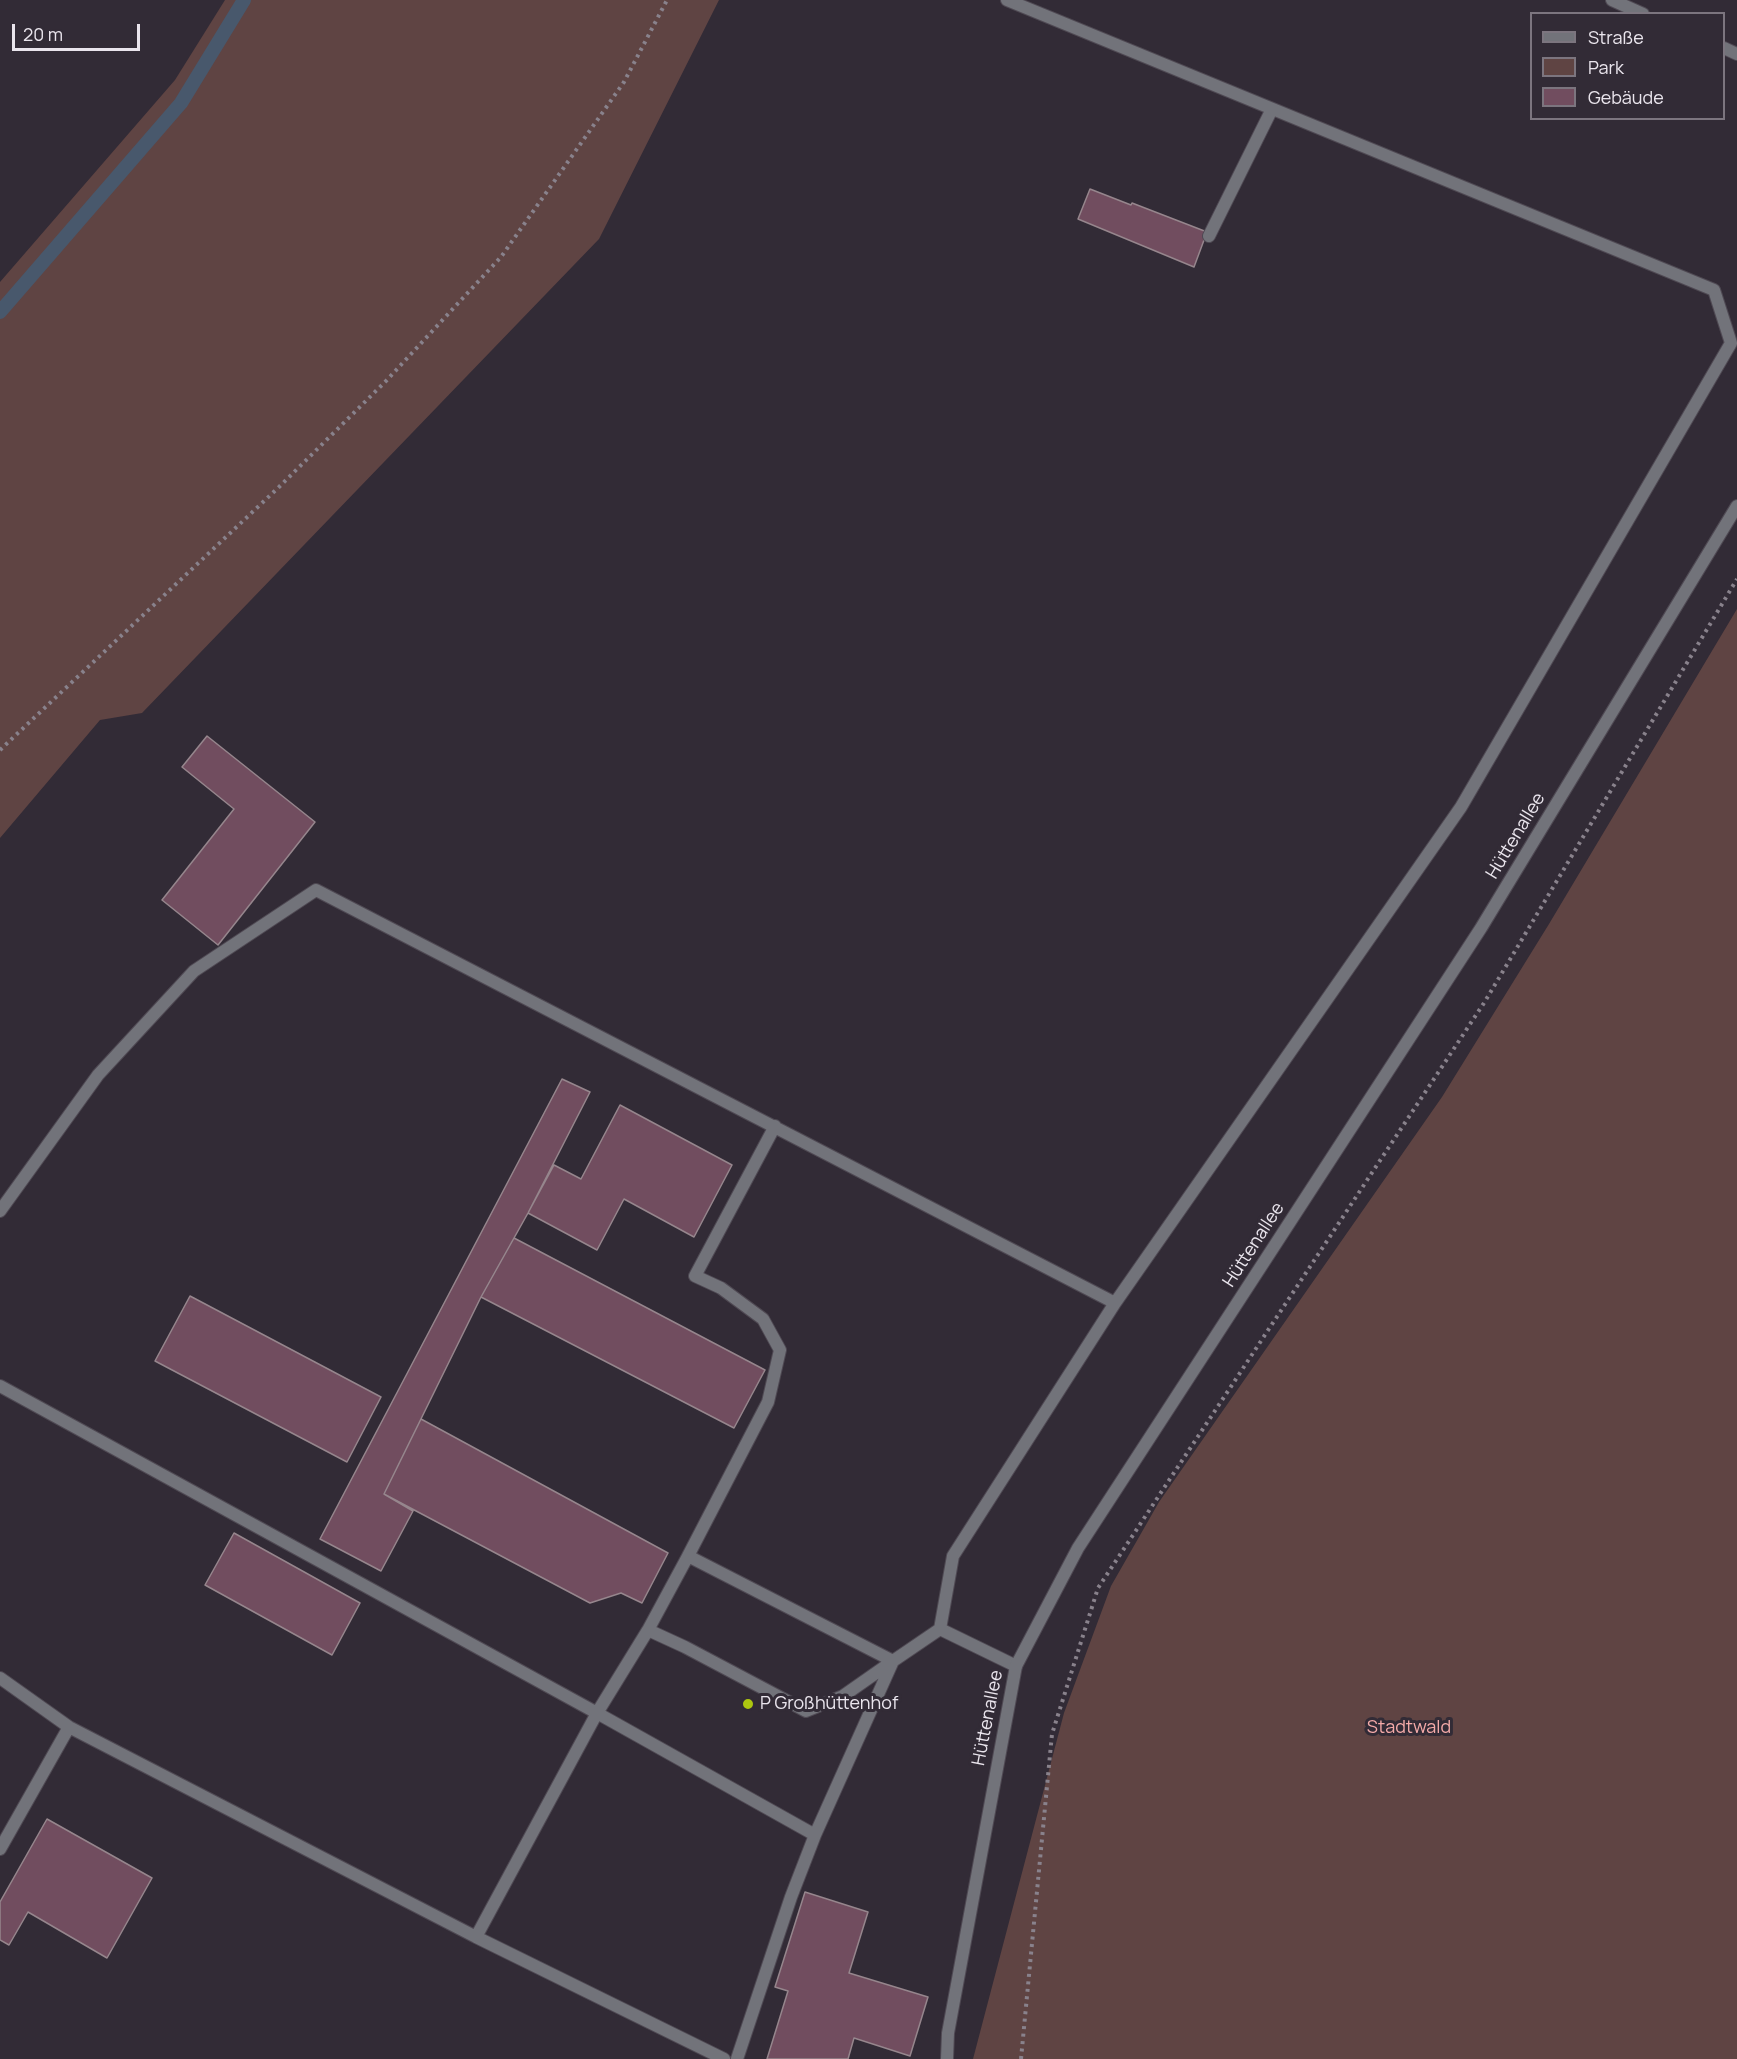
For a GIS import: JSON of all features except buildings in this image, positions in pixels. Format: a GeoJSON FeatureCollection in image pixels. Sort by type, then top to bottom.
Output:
{"type":"FeatureCollection","features":[{"type":"Feature","properties":{"kind":"street"},"geometry":{"type":"LineString","coordinates":[[648,1630],[806,1711],[843,1696],[940,1629],[953,1556],[1115,1303],[1461,807],[1731,343],[1714,290],[1007,0]]}},
{"type":"Feature","properties":{"kind":"street"},"geometry":{"type":"LineString","coordinates":[[1612,0],[1639,12]]}},
{"type":"Feature","properties":{"kind":"street"},"geometry":{"type":"LineString","coordinates":[[1209,236],[1272,109]]}},
{"type":"Feature","properties":{"kind":"street","name":"Hüttenallee"},"geometry":{"type":"LineString","coordinates":[[947,2059],[948,2033],[1016,1666],[1078,1548],[1481,928],[1737,506]]}},
{"type":"Feature","properties":{"kind":"street"},"geometry":{"type":"LineString","coordinates":[[0,1211],[98,1075],[194,971],[316,890],[1115,1303]]}},
{"type":"Feature","properties":{"kind":"street"},"geometry":{"type":"LineString","coordinates":[[476,1937],[597,1713],[648,1630],[768,1402],[780,1350],[763,1319],[721,1288],[695,1276],[775,1126]]}},
{"type":"Feature","properties":{"kind":"street"},"geometry":{"type":"LineString","coordinates":[[0,1386],[815,1835]]}},
{"type":"Feature","properties":{"kind":"street"},"geometry":{"type":"LineString","coordinates":[[688,1556],[893,1661]]}},
{"type":"Feature","properties":{"kind":"street"},"geometry":{"type":"LineString","coordinates":[[940,1629],[1016,1666]]}},
{"type":"Feature","properties":{"kind":"street"},"geometry":{"type":"LineString","coordinates":[[737,2059],[791,1898],[815,1835],[893,1661]]}},
{"type":"Feature","properties":{"kind":"street"},"geometry":{"type":"LineString","coordinates":[[0,1678],[69,1727],[476,1937],[724,2059]]}},
{"type":"Feature","properties":{"kind":"street"},"geometry":{"type":"LineString","coordinates":[[0,1850],[69,1727]]}},
{"type":"Feature","properties":{"kind":"path"},"geometry":{"type":"LineString","coordinates":[[0,750],[304,462],[387,380],[501,257],[624,82],[667,0]]}},
{"type":"Feature","properties":{"kind":"path"},"geometry":{"type":"LineString","coordinates":[[1021,2059],[1052,1734],[1098,1588],[1484,1003],[1737,579]]}},
{"type":"Feature","properties":{"kind":"green space"},"geometry":{"type":"Polygon","coordinates":[[[225,0],[719,0],[599,239],[142,713],[100,720],[0,838],[0,282],[175,80],[225,0]]]}},
{"type":"Feature","properties":{"kind":"green space","name":"Stadtwald"},"geometry":{"type":"Polygon","coordinates":[[[1737,609],[1737,2059],[973,2059],[1064,1713],[1111,1586],[1159,1502],[1442,1097],[1549,924],[1737,609]]]}},
{"type":"Feature","properties":{"kind":"waterway"},"geometry":{"type":"LineString","coordinates":[[0,312],[181,103],[244,0]]}},
{"type":"Feature","properties":{"kind":"place","name":"P Großhüttenhof"},"geometry":{"type":"Point","coordinates":[748,1704]}}]}
